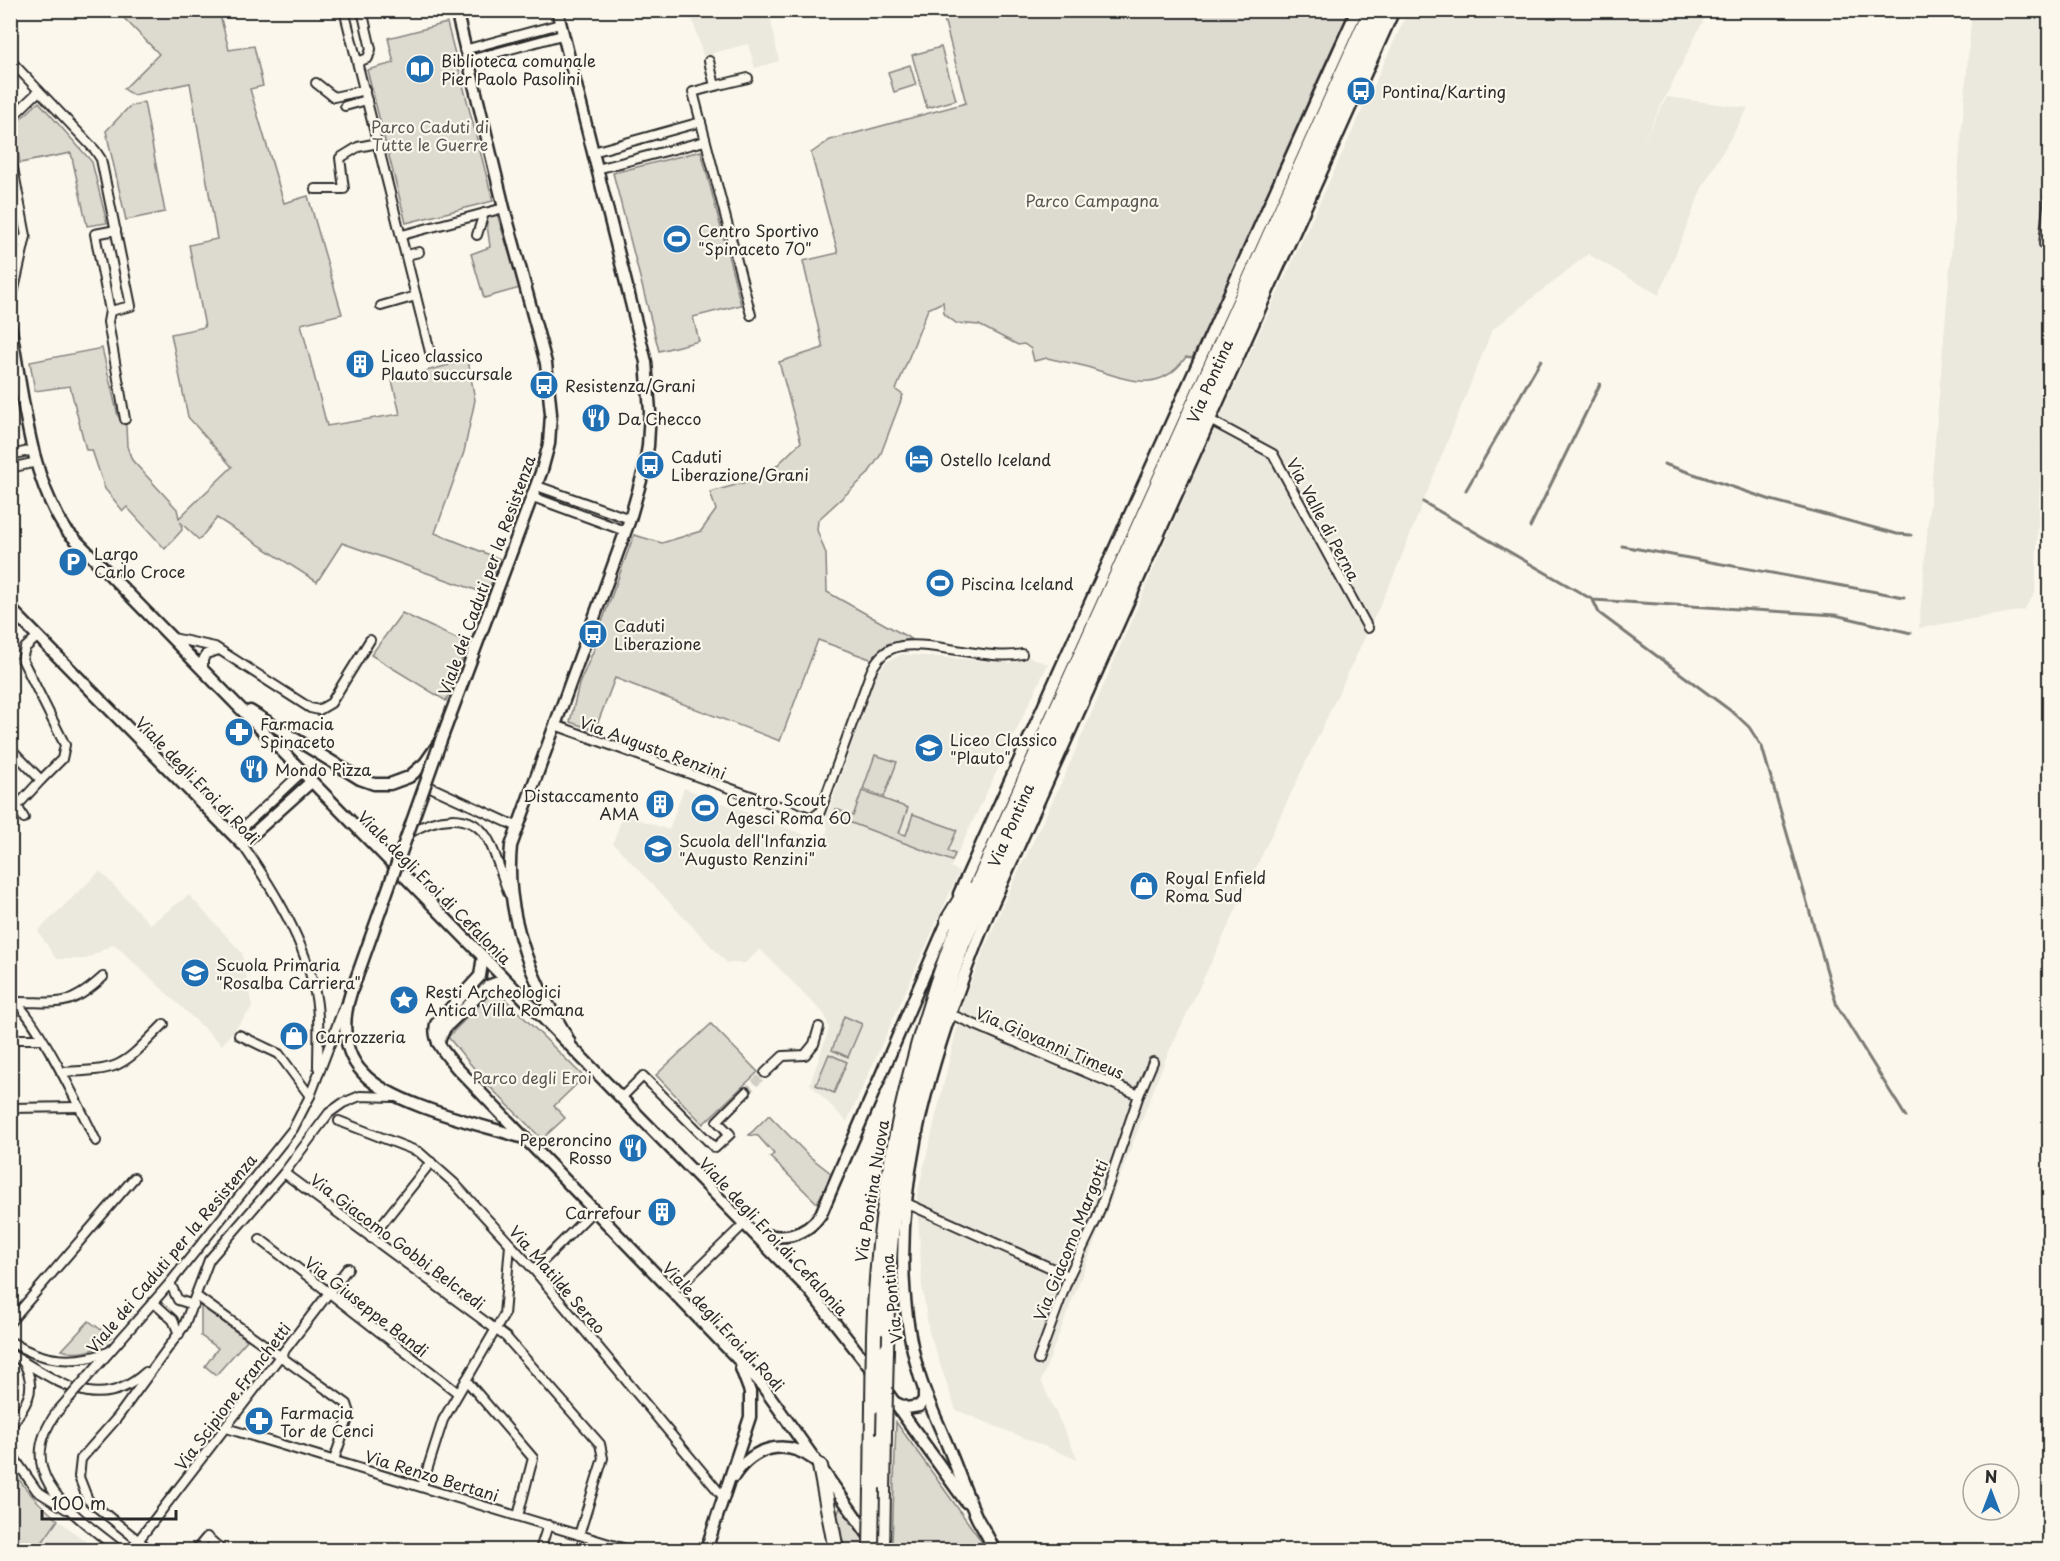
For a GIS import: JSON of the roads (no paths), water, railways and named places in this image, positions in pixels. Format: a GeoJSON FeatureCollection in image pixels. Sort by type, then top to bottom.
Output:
{"type":"FeatureCollection","features":[{"type":"Feature","properties":{"kind":"highway","name":"Via Pontina"},"geometry":{"type":"LineString","coordinates":[[996,854],[1371,10]]}},
{"type":"Feature","properties":{"kind":"highway","name":"Via Pontina"},"geometry":{"type":"LineString","coordinates":[[996,854],[1382,10]]}},
{"type":"Feature","properties":{"kind":"highway"},"geometry":{"type":"LineString","coordinates":[[948,920],[996,854]]}},
{"type":"Feature","properties":{"kind":"highway","name":"Via Pontina Nuova"},"geometry":{"type":"LineString","coordinates":[[871,1551],[876,1264],[897,1126],[930,999],[952,939],[996,854]]}},
{"type":"Feature","properties":{"kind":"highway","name":"Via Pontina Nuova"},"geometry":{"type":"LineString","coordinates":[[881,1551],[886,1350],[892,1227],[907,1133],[941,1003],[996,854]]}},
{"type":"Feature","properties":{"kind":"highway"},"geometry":{"type":"LineString","coordinates":[[820,1466],[836,1551]]}},
{"type":"Feature","properties":{"kind":"street"},"geometry":{"type":"LineString","coordinates":[[344,10],[430,352]]}},
{"type":"Feature","properties":{"kind":"street"},"geometry":{"type":"LineString","coordinates":[[358,62],[368,58],[371,51],[362,10]]}},
{"type":"Feature","properties":{"kind":"street","name":"Viale dei Caduti per la Resistenza"},"geometry":{"type":"LineString","coordinates":[[75,1514],[51,1488],[41,1467],[42,1441],[57,1412],[170,1283],[293,1129],[310,1096],[356,978],[441,740],[535,492],[549,444],[550,388],[539,331],[466,62],[456,10]]}},
{"type":"Feature","properties":{"kind":"street"},"geometry":{"type":"LineString","coordinates":[[511,898],[508,872],[518,827],[630,519],[647,455],[649,389],[639,328],[557,10]]}},
{"type":"Feature","properties":{"kind":"street","name":"Via Pontina"},"geometry":{"type":"LineString","coordinates":[[748,1228],[767,1236],[792,1236],[815,1222],[948,920],[1357,10]]}},
{"type":"Feature","properties":{"kind":"street","name":"Via Pontina"},"geometry":{"type":"LineString","coordinates":[[994,1551],[978,1520],[922,1385],[912,1346],[903,1287],[902,1244],[906,1203],[926,1098],[950,1014],[988,914],[1394,10]]}},
{"type":"Feature","properties":{"kind":"street"},"geometry":{"type":"LineString","coordinates":[[464,50],[561,30]]}},
{"type":"Feature","properties":{"kind":"street"},"geometry":{"type":"LineString","coordinates":[[466,62],[561,30]]}},
{"type":"Feature","properties":{"kind":"street"},"geometry":{"type":"LineString","coordinates":[[10,60],[101,159],[131,306],[110,310]]}},
{"type":"Feature","properties":{"kind":"street"},"geometry":{"type":"LineString","coordinates":[[709,62],[715,86]]}},
{"type":"Feature","properties":{"kind":"street"},"geometry":{"type":"LineString","coordinates":[[748,78],[693,92],[751,315]]}},
{"type":"Feature","properties":{"kind":"street"},"geometry":{"type":"LineString","coordinates":[[316,83],[334,97],[365,90]]}},
{"type":"Feature","properties":{"kind":"street"},"geometry":{"type":"LineString","coordinates":[[10,118],[39,91]]}},
{"type":"Feature","properties":{"kind":"street"},"geometry":{"type":"LineString","coordinates":[[345,106],[368,100]]}},
{"type":"Feature","properties":{"kind":"street"},"geometry":{"type":"LineString","coordinates":[[592,152],[700,122]]}},
{"type":"Feature","properties":{"kind":"street"},"geometry":{"type":"LineString","coordinates":[[597,169],[705,141]]}},
{"type":"Feature","properties":{"kind":"street"},"geometry":{"type":"LineString","coordinates":[[315,189],[344,189],[340,158],[358,147],[378,143]]}},
{"type":"Feature","properties":{"kind":"street"},"geometry":{"type":"LineString","coordinates":[[10,152],[26,236],[10,307]]}},
{"type":"Feature","properties":{"kind":"street"},"geometry":{"type":"LineString","coordinates":[[2044,244],[2049,186]]}},
{"type":"Feature","properties":{"kind":"street"},"geometry":{"type":"LineString","coordinates":[[402,236],[504,208]]}},
{"type":"Feature","properties":{"kind":"street"},"geometry":{"type":"LineString","coordinates":[[477,235],[484,213]]}},
{"type":"Feature","properties":{"kind":"street"},"geometry":{"type":"LineString","coordinates":[[116,230],[94,234],[110,310],[108,322],[125,419]]}},
{"type":"Feature","properties":{"kind":"street"},"geometry":{"type":"LineString","coordinates":[[10,244],[21,241],[26,236]]}},
{"type":"Feature","properties":{"kind":"street"},"geometry":{"type":"LineString","coordinates":[[407,255],[419,252]]}},
{"type":"Feature","properties":{"kind":"street"},"geometry":{"type":"LineString","coordinates":[[381,306],[416,296]]}},
{"type":"Feature","properties":{"kind":"street","name":"Viale degli Eroi di Cefalonia"},"geometry":{"type":"LineString","coordinates":[[10,325],[37,462],[48,497],[66,530],[237,703],[311,782],[748,1228],[833,1318],[978,1520]]}},
{"type":"Feature","properties":{"kind":"street","name":"Via Valle di Perna"},"geometry":{"type":"LineString","coordinates":[[1210,420],[1274,454],[1368,628]]}},
{"type":"Feature","properties":{"kind":"street"},"geometry":{"type":"LineString","coordinates":[[10,454],[34,450]]}},
{"type":"Feature","properties":{"kind":"street"},"geometry":{"type":"LineString","coordinates":[[10,468],[37,462]]}},
{"type":"Feature","properties":{"kind":"street"},"geometry":{"type":"LineString","coordinates":[[535,492],[630,519]]}},
{"type":"Feature","properties":{"kind":"street"},"geometry":{"type":"LineString","coordinates":[[535,492],[625,531]]}},
{"type":"Feature","properties":{"kind":"street","name":"Viale degli Eroi di Rodi"},"geometry":{"type":"LineString","coordinates":[[10,608],[239,840],[265,879],[298,940],[311,978],[318,1013],[318,1075]]}},
{"type":"Feature","properties":{"kind":"street"},"geometry":{"type":"LineString","coordinates":[[24,818],[17,806],[62,759],[65,745],[57,724],[23,662],[24,650],[38,636]]}},
{"type":"Feature","properties":{"kind":"street"},"geometry":{"type":"LineString","coordinates":[[173,638],[221,650],[310,708],[319,710],[331,703],[370,640]]}},
{"type":"Feature","properties":{"kind":"street","name":"Via Augusto Renzini"},"geometry":{"type":"LineString","coordinates":[[555,725],[812,818],[820,812],[870,674],[880,657],[890,650],[909,646],[1002,655],[1022,654]]}},
{"type":"Feature","properties":{"kind":"street"},"geometry":{"type":"LineString","coordinates":[[203,670],[202,660],[206,654],[221,650]]}},
{"type":"Feature","properties":{"kind":"street"},"geometry":{"type":"LineString","coordinates":[[237,703],[360,779],[374,784],[390,784],[409,777],[425,763],[441,740]]}},
{"type":"Feature","properties":{"kind":"street"},"geometry":{"type":"LineString","coordinates":[[10,748],[41,780]]}},
{"type":"Feature","properties":{"kind":"street"},"geometry":{"type":"LineString","coordinates":[[239,840],[302,772]]}},
{"type":"Feature","properties":{"kind":"street"},"geometry":{"type":"LineString","coordinates":[[239,840],[311,782]]}},
{"type":"Feature","properties":{"kind":"street"},"geometry":{"type":"LineString","coordinates":[[426,785],[518,827]]}},
{"type":"Feature","properties":{"kind":"street"},"geometry":{"type":"LineString","coordinates":[[408,834],[441,818],[453,818],[474,825],[489,842],[511,898],[540,989],[575,1052]]}},
{"type":"Feature","properties":{"kind":"street"},"geometry":{"type":"LineString","coordinates":[[438,1042],[434,1034],[436,1024],[480,976],[483,956]]}},
{"type":"Feature","properties":{"kind":"street"},"geometry":{"type":"LineString","coordinates":[[14,1000],[74,999],[83,995],[103,977]]}},
{"type":"Feature","properties":{"kind":"street"},"geometry":{"type":"LineString","coordinates":[[438,1042],[443,1030],[488,986],[503,984],[517,991]]}},
{"type":"Feature","properties":{"kind":"street"},"geometry":{"type":"LineString","coordinates":[[14,1000],[61,1072],[96,1141]]}},
{"type":"Feature","properties":{"kind":"street","name":"Viale dei Caduti per la Resistenza"},"geometry":{"type":"LineString","coordinates":[[346,1000],[345,1032],[356,1064],[373,1082],[410,1101]]}},
{"type":"Feature","properties":{"kind":"street","name":"Via Giovanni Timeus"},"geometry":{"type":"LineString","coordinates":[[950,1014],[1139,1095]]}},
{"type":"Feature","properties":{"kind":"street"},"geometry":{"type":"LineString","coordinates":[[61,1072],[115,1068],[129,1059],[164,1024]]}},
{"type":"Feature","properties":{"kind":"street"},"geometry":{"type":"LineString","coordinates":[[765,1073],[783,1056],[805,1055],[814,1044],[819,1027]]}},
{"type":"Feature","properties":{"kind":"street"},"geometry":{"type":"LineString","coordinates":[[239,1035],[279,1054],[310,1096]]}},
{"type":"Feature","properties":{"kind":"street"},"geometry":{"type":"LineString","coordinates":[[10,1039],[41,1039]]}},
{"type":"Feature","properties":{"kind":"street","name":"Viale degli Eroi di Rodi"},"geometry":{"type":"LineString","coordinates":[[438,1042],[456,1067],[759,1381],[881,1551]]}},
{"type":"Feature","properties":{"kind":"street","name":"Via Giacomo Margotti"},"geometry":{"type":"LineString","coordinates":[[1038,1360],[1069,1276],[1097,1218],[1139,1095],[1153,1062]]}},
{"type":"Feature","properties":{"kind":"street"},"geometry":{"type":"LineString","coordinates":[[621,1098],[644,1076],[715,1148],[730,1134],[717,1121],[746,1092]]}},
{"type":"Feature","properties":{"kind":"street","name":"Viale dei Caduti per la Resistenza"},"geometry":{"type":"LineString","coordinates":[[139,1541],[108,1519],[87,1498],[78,1473],[81,1459],[117,1418],[178,1334],[194,1305],[209,1260],[284,1173],[326,1118],[343,1102],[372,1094],[410,1101],[525,1138]]}},
{"type":"Feature","properties":{"kind":"street"},"geometry":{"type":"LineString","coordinates":[[10,1108],[79,1107]]}},
{"type":"Feature","properties":{"kind":"street","name":"Via Matilde Serao"},"geometry":{"type":"LineString","coordinates":[[339,1121],[415,1150],[454,1183],[534,1270],[724,1498]]}},
{"type":"Feature","properties":{"kind":"street"},"geometry":{"type":"LineString","coordinates":[[371,1239],[430,1162]]}},
{"type":"Feature","properties":{"kind":"street","name":"Via Giacomo Gobbi Belcredi"},"geometry":{"type":"LineString","coordinates":[[284,1173],[510,1341],[602,1447],[603,1458],[579,1535]]}},
{"type":"Feature","properties":{"kind":"street"},"geometry":{"type":"LineString","coordinates":[[11,1322],[134,1179]]}},
{"type":"Feature","properties":{"kind":"street"},"geometry":{"type":"LineString","coordinates":[[906,1203],[1069,1276]]}},
{"type":"Feature","properties":{"kind":"street"},"geometry":{"type":"LineString","coordinates":[[534,1270],[593,1211]]}},
{"type":"Feature","properties":{"kind":"street"},"geometry":{"type":"LineString","coordinates":[[670,1289],[683,1283],[748,1228]]}},
{"type":"Feature","properties":{"kind":"street","name":"Via Giuseppe Bandi"},"geometry":{"type":"LineString","coordinates":[[260,1239],[327,1294],[458,1393]]}},
{"type":"Feature","properties":{"kind":"street"},"geometry":{"type":"LineString","coordinates":[[422,1486],[440,1428],[505,1309],[510,1245]]}},
{"type":"Feature","properties":{"kind":"street","name":"Via Scipione Franchetti"},"geometry":{"type":"LineString","coordinates":[[131,1551],[279,1355],[348,1268]]}},
{"type":"Feature","properties":{"kind":"street"},"geometry":{"type":"LineString","coordinates":[[170,1283],[178,1300],[194,1305]]}},
{"type":"Feature","properties":{"kind":"street"},"geometry":{"type":"LineString","coordinates":[[196,1296],[348,1405],[350,1413],[334,1460]]}},
{"type":"Feature","properties":{"kind":"street"},"geometry":{"type":"LineString","coordinates":[[153,1302],[173,1320],[178,1334]]}},
{"type":"Feature","properties":{"kind":"street"},"geometry":{"type":"LineString","coordinates":[[10,1341],[37,1356],[55,1359],[83,1359],[109,1351]]}},
{"type":"Feature","properties":{"kind":"street"},"geometry":{"type":"LineString","coordinates":[[10,1346],[24,1362],[32,1391],[10,1428]]}},
{"type":"Feature","properties":{"kind":"street"},"geometry":{"type":"LineString","coordinates":[[10,1354],[72,1387],[102,1395],[127,1387],[159,1360]]}},
{"type":"Feature","properties":{"kind":"street"},"geometry":{"type":"LineString","coordinates":[[706,1551],[750,1417],[752,1402],[747,1380],[733,1354]]}},
{"type":"Feature","properties":{"kind":"street"},"geometry":{"type":"LineString","coordinates":[[466,1380],[532,1458],[518,1516]]}},
{"type":"Feature","properties":{"kind":"street"},"geometry":{"type":"LineString","coordinates":[[895,1402],[907,1408],[919,1406],[924,1397],[922,1385]]}},
{"type":"Feature","properties":{"kind":"street","name":"Via Renzo Bertani"},"geometry":{"type":"LineString","coordinates":[[226,1428],[548,1525],[609,1548],[629,1551]]}},
{"type":"Feature","properties":{"kind":"street"},"geometry":{"type":"LineString","coordinates":[[729,1484],[751,1456],[772,1448],[800,1452],[820,1466]]}},
{"type":"Feature","properties":{"kind":"street"},"geometry":{"type":"LineString","coordinates":[[10,1452],[37,1491],[75,1514],[118,1551]]}},
{"type":"Feature","properties":{"kind":"street"},"geometry":{"type":"LineString","coordinates":[[540,1551],[548,1525]]}},
{"type":"Feature","properties":{"kind":"street"},"geometry":{"type":"LineString","coordinates":[[196,1551],[207,1537],[222,1551]]}},
{"type":"Feature","properties":{"kind":"street"},"geometry":{"type":"LineString","coordinates":[[139,1541],[150,1551]]}},
{"type":"Feature","properties":{"kind":"waterway"},"geometry":{"type":"LineString","coordinates":[[1466,490],[1541,360]]}},
{"type":"Feature","properties":{"kind":"waterway"},"geometry":{"type":"LineString","coordinates":[[1530,527],[1600,384]]}},
{"type":"Feature","properties":{"kind":"waterway"},"geometry":{"type":"LineString","coordinates":[[1664,464],[1771,500],[1897,534],[1911,535]]}},
{"type":"Feature","properties":{"kind":"waterway"},"geometry":{"type":"LineString","coordinates":[[1423,502],[1593,600],[1835,615],[1911,633]]}},
{"type":"Feature","properties":{"kind":"waterway"},"geometry":{"type":"LineString","coordinates":[[1622,546],[1904,597]]}},
{"type":"Feature","properties":{"kind":"waterway"},"geometry":{"type":"LineString","coordinates":[[1593,600],[1599,613],[1735,714],[1749,727],[1762,747],[1837,1006],[1906,1117]]}},
{"type":"Feature","properties":{"kind":"tunnel"},"geometry":{"type":"LineString","coordinates":[[746,1092],[765,1073]]}},
{"type":"Feature","properties":{"kind":"place","name":"Biblioteca comunale Pier Paolo Pasolini"},"geometry":{"type":"Point","coordinates":[420,69]}},
{"type":"Feature","properties":{"kind":"place","name":"Pontina/Karting"},"geometry":{"type":"Point","coordinates":[1361,91]}},
{"type":"Feature","properties":{"kind":"place","name":"Centro Sportivo \"Spinaceto 70\""},"geometry":{"type":"Point","coordinates":[677,239]}},
{"type":"Feature","properties":{"kind":"place","name":"Liceo classico Plauto succursale"},"geometry":{"type":"Point","coordinates":[360,364]}},
{"type":"Feature","properties":{"kind":"place","name":"Resistenza/Grani"},"geometry":{"type":"Point","coordinates":[544,385]}},
{"type":"Feature","properties":{"kind":"place","name":"Da Checco"},"geometry":{"type":"Point","coordinates":[596,418]}},
{"type":"Feature","properties":{"kind":"place","name":"Ostello Iceland"},"geometry":{"type":"Point","coordinates":[919,459]}},
{"type":"Feature","properties":{"kind":"place","name":"Caduti Liberazione/Grani"},"geometry":{"type":"Point","coordinates":[650,465]}},
{"type":"Feature","properties":{"kind":"place","name":"Largo Carlo Croce"},"geometry":{"type":"Point","coordinates":[73,562]}},
{"type":"Feature","properties":{"kind":"place","name":"Piscina Iceland"},"geometry":{"type":"Point","coordinates":[940,583]}},
{"type":"Feature","properties":{"kind":"place","name":"Caduti Liberazione"},"geometry":{"type":"Point","coordinates":[593,634]}},
{"type":"Feature","properties":{"kind":"place","name":"Farmacia Spinaceto"},"geometry":{"type":"Point","coordinates":[239,732]}},
{"type":"Feature","properties":{"kind":"place","name":"Liceo Classico \"Plauto\""},"geometry":{"type":"Point","coordinates":[929,748]}},
{"type":"Feature","properties":{"kind":"place","name":"Mondo Pizza"},"geometry":{"type":"Point","coordinates":[254,769]}},
{"type":"Feature","properties":{"kind":"place","name":"Distaccamento AMA"},"geometry":{"type":"Point","coordinates":[660,804]}},
{"type":"Feature","properties":{"kind":"place","name":"Centro Scout Agesci Roma 60"},"geometry":{"type":"Point","coordinates":[705,808]}},
{"type":"Feature","properties":{"kind":"place","name":"Scuola dell'Infanzia \"Augusto Renzini\""},"geometry":{"type":"Point","coordinates":[658,849]}},
{"type":"Feature","properties":{"kind":"place","name":"Royal Enfield Roma Sud"},"geometry":{"type":"Point","coordinates":[1144,886]}},
{"type":"Feature","properties":{"kind":"place","name":"Scuola Primaria \"Rosalba Carriera\""},"geometry":{"type":"Point","coordinates":[195,973]}},
{"type":"Feature","properties":{"kind":"place","name":"Resti Archeologici Antica Villa Romana"},"geometry":{"type":"Point","coordinates":[404,1000]}},
{"type":"Feature","properties":{"kind":"place","name":"Carrozzeria"},"geometry":{"type":"Point","coordinates":[294,1036]}},
{"type":"Feature","properties":{"kind":"place","name":"Peperoncino Rosso"},"geometry":{"type":"Point","coordinates":[633,1148]}},
{"type":"Feature","properties":{"kind":"place","name":"Carrefour"},"geometry":{"type":"Point","coordinates":[662,1212]}},
{"type":"Feature","properties":{"kind":"place","name":"Farmacia Tor de Cenci"},"geometry":{"type":"Point","coordinates":[259,1421]}},
{"type":"Feature","properties":{"kind":"park label","name":"Parco Caduti di Tutte le Guerre"},"geometry":{"type":"Point","coordinates":[430,135]}},
{"type":"Feature","properties":{"kind":"park label","name":"Parco Campagna"},"geometry":{"type":"Point","coordinates":[1092,200]}},
{"type":"Feature","properties":{"kind":"park label","name":"Parco degli Eroi"},"geometry":{"type":"Point","coordinates":[532,1077]}}]}
